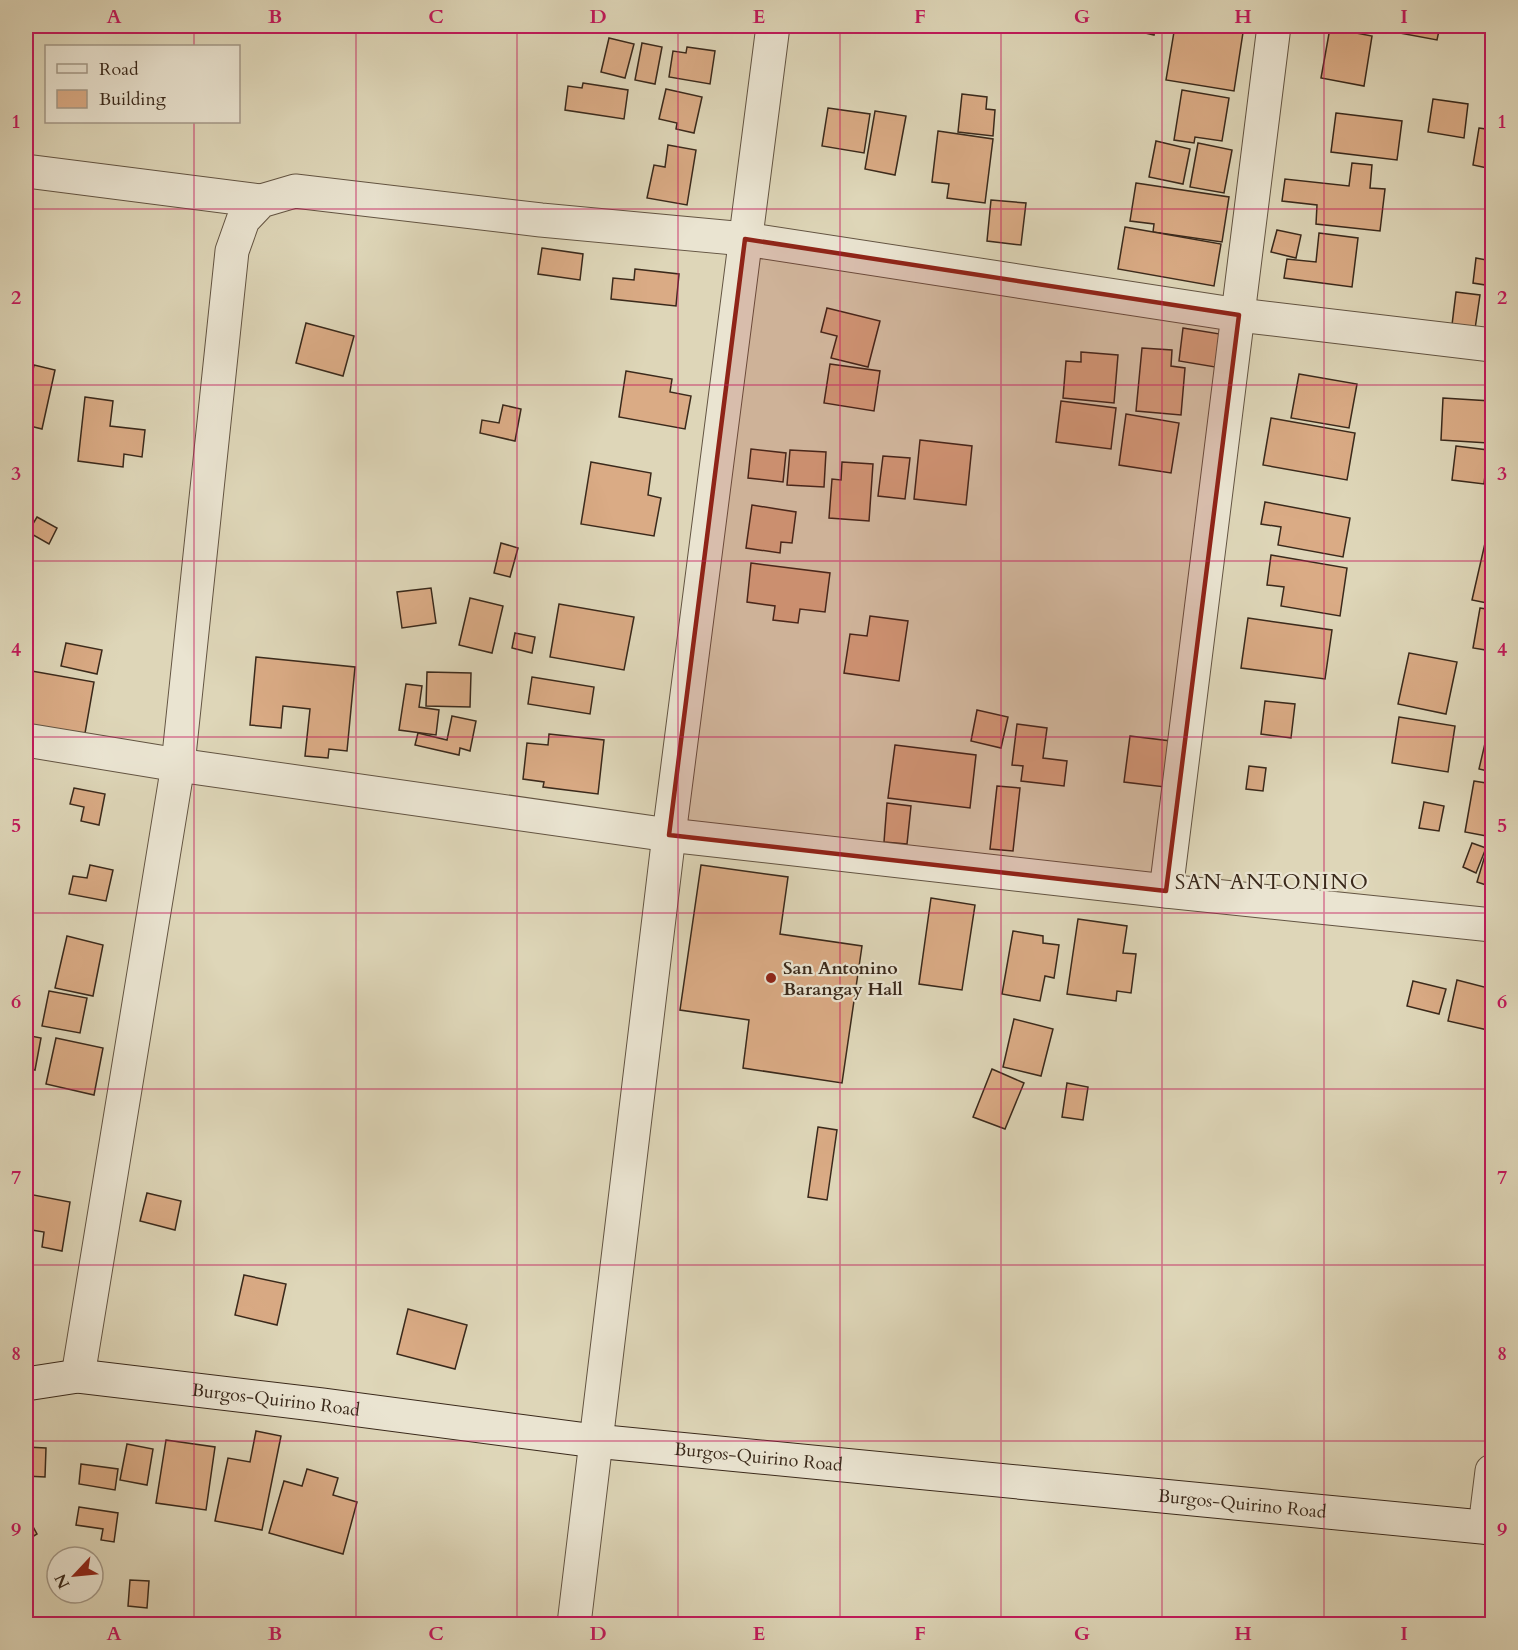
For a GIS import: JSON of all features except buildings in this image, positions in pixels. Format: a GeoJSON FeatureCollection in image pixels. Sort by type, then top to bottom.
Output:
{"type":"FeatureCollection","features":[{"type":"Feature","properties":{"kind":"street"},"geometry":{"type":"LineString","coordinates":[[574,1624],[669,835],[773,26]]}},
{"type":"Feature","properties":{"kind":"street"},"geometry":{"type":"LineString","coordinates":[[1166,891],[1274,26]]}},
{"type":"Feature","properties":{"kind":"street"},"geometry":{"type":"LineString","coordinates":[[26,171],[261,201],[295,191],[541,220],[745,239],[1239,315],[1492,345]]}},
{"type":"Feature","properties":{"kind":"street"},"geometry":{"type":"LineString","coordinates":[[78,1376],[178,765],[232,252],[243,220],[261,201]]}},
{"type":"Feature","properties":{"kind":"street"},"geometry":{"type":"LineString","coordinates":[[26,740],[178,765],[669,835],[1492,925]]}},
{"type":"Feature","properties":{"kind":"street","name":"Burgos-Quirino Road"},"geometry":{"type":"LineString","coordinates":[[26,1384],[78,1376],[595,1441],[1489,1528]]}},
{"type":"Feature","properties":{"kind":"street"},"geometry":{"type":"LineString","coordinates":[[1489,1528],[1492,1471]]}},
{"type":"Feature","properties":{"kind":"highlighted area"},"geometry":{"type":"Polygon","coordinates":[[[745,239],[1239,315],[1166,891],[669,835],[745,239]]]}},
{"type":"Feature","properties":{"kind":"place","name":"San Antonino Barangay Hall"},"geometry":{"type":"Point","coordinates":[771,978]}},
{"type":"Feature","properties":{"kind":"district","name":"SAN ANTONINO"},"geometry":{"type":"Point","coordinates":[1272,882]}}]}
